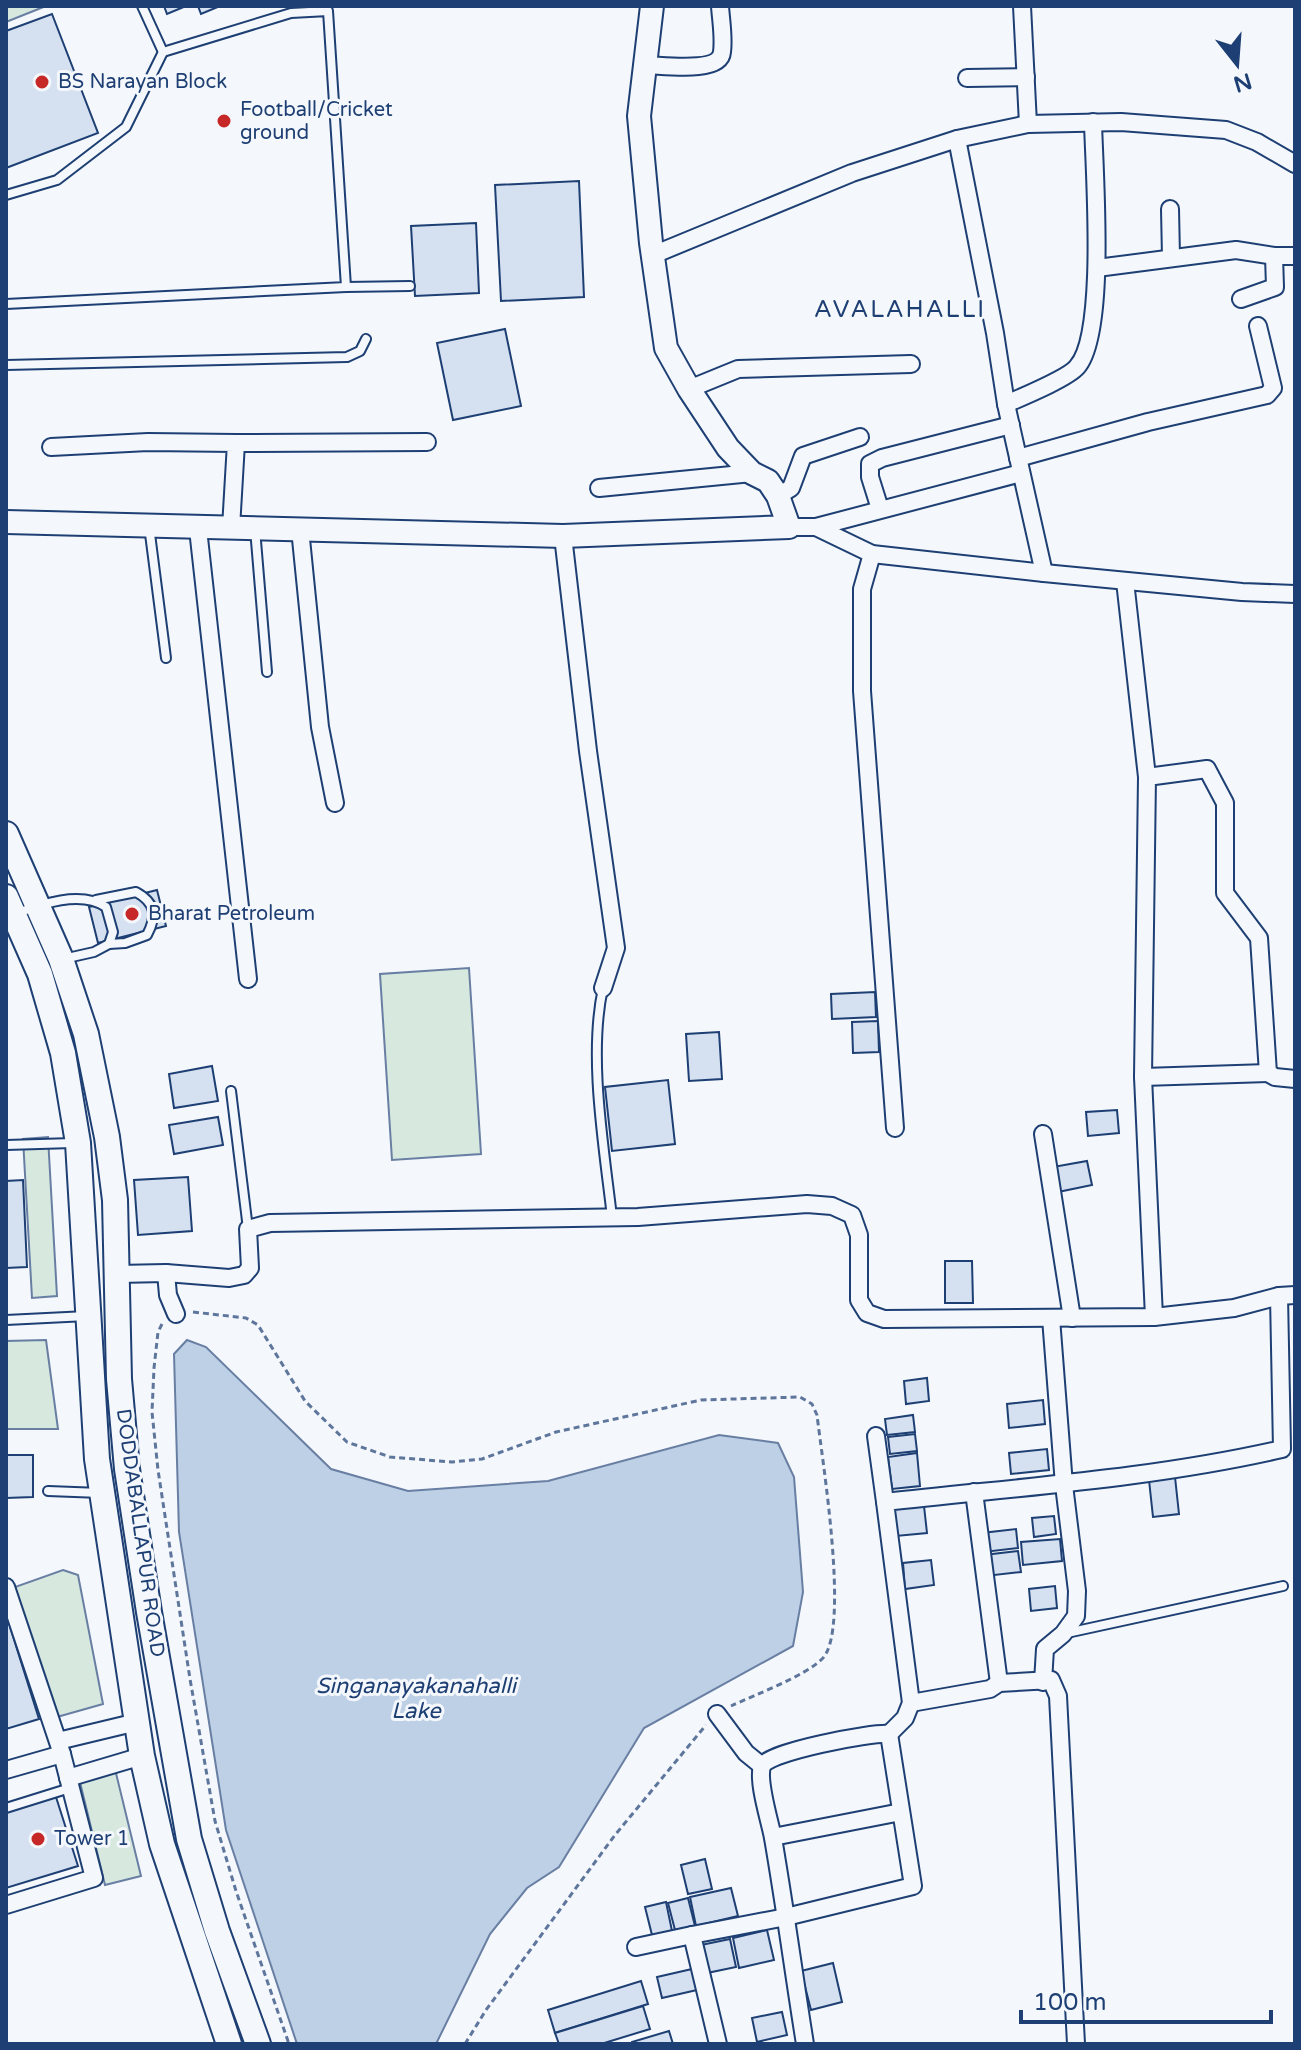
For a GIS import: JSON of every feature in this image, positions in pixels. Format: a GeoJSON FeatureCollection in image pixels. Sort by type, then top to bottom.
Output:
{"type":"FeatureCollection","features":[{"type":"Feature","properties":{"kind":"main road","name":"DODDABALLAPUR ROAD"},"geometry":{"type":"LineString","coordinates":[[6,834],[61,959],[86,1034],[107,1137],[115,1200],[119,1379],[127,1469],[175,1763],[189,1839],[217,1931],[258,2044]]}},
{"type":"Feature","properties":{"kind":"main road","name":"DODDABALLAPUR ROAD"},"geometry":{"type":"LineString","coordinates":[[10,905],[40,974],[63,1053],[78,1143],[93,1406],[102,1493],[142,1756],[162,1844],[229,2044]]}},
{"type":"Feature","properties":{"kind":"street"},"geometry":{"type":"LineString","coordinates":[[652,6],[639,116],[666,348],[728,448],[752,473],[768,481],[778,496],[789,527]]}},
{"type":"Feature","properties":{"kind":"street"},"geometry":{"type":"LineString","coordinates":[[645,65],[703,66],[717,63],[723,55],[720,6]]}},
{"type":"Feature","properties":{"kind":"street"},"geometry":{"type":"LineString","coordinates":[[1022,6],[1028,124]]}},
{"type":"Feature","properties":{"kind":"street"},"geometry":{"type":"LineString","coordinates":[[967,78],[1026,77]]}},
{"type":"Feature","properties":{"kind":"street"},"geometry":{"type":"LineString","coordinates":[[653,255],[852,173],[957,139],[1028,124],[1093,122],[1226,130],[1257,142],[1295,164]]}},
{"type":"Feature","properties":{"kind":"street"},"geometry":{"type":"LineString","coordinates":[[1006,404],[1077,368],[1086,351],[1097,268],[1093,122]]}},
{"type":"Feature","properties":{"kind":"street"},"geometry":{"type":"LineString","coordinates":[[957,139],[1006,404],[1044,573]]}},
{"type":"Feature","properties":{"kind":"street"},"geometry":{"type":"LineString","coordinates":[[1170,209],[1171,257]]}},
{"type":"Feature","properties":{"kind":"street"},"geometry":{"type":"LineString","coordinates":[[1097,268],[1236,250],[1295,256]]}},
{"type":"Feature","properties":{"kind":"street"},"geometry":{"type":"LineString","coordinates":[[1241,299],[1275,287],[1274,256]]}},
{"type":"Feature","properties":{"kind":"street"},"geometry":{"type":"LineString","coordinates":[[6,522],[563,536],[816,527],[1020,465],[1148,422],[1267,395],[1273,388],[1258,326]]}},
{"type":"Feature","properties":{"kind":"street"},"geometry":{"type":"LineString","coordinates":[[689,389],[738,369],[911,364]]}},
{"type":"Feature","properties":{"kind":"street"},"geometry":{"type":"LineString","coordinates":[[880,509],[870,477],[870,464],[882,458],[1011,425]]}},
{"type":"Feature","properties":{"kind":"street"},"geometry":{"type":"LineString","coordinates":[[778,496],[791,488],[803,456],[860,437]]}},
{"type":"Feature","properties":{"kind":"street"},"geometry":{"type":"LineString","coordinates":[[51,447],[148,442],[427,442]]}},
{"type":"Feature","properties":{"kind":"street"},"geometry":{"type":"LineString","coordinates":[[231,528],[236,443]]}},
{"type":"Feature","properties":{"kind":"street"},"geometry":{"type":"LineString","coordinates":[[599,488],[752,473]]}},
{"type":"Feature","properties":{"kind":"street"},"geometry":{"type":"LineString","coordinates":[[816,527],[872,554],[1125,581],[1295,594]]}},
{"type":"Feature","properties":{"kind":"street"},"geometry":{"type":"LineString","coordinates":[[198,529],[248,979]]}},
{"type":"Feature","properties":{"kind":"street"},"geometry":{"type":"LineString","coordinates":[[300,529],[320,727],[335,803]]}},
{"type":"Feature","properties":{"kind":"street"},"geometry":{"type":"LineString","coordinates":[[563,536],[588,751],[616,948],[603,988]]}},
{"type":"Feature","properties":{"kind":"street"},"geometry":{"type":"LineString","coordinates":[[872,554],[862,589],[862,691],[895,1128]]}},
{"type":"Feature","properties":{"kind":"street"},"geometry":{"type":"LineString","coordinates":[[1125,581],[1147,777],[1143,1077],[1154,1317]]}},
{"type":"Feature","properties":{"kind":"street"},"geometry":{"type":"LineString","coordinates":[[1147,777],[1207,769],[1225,803],[1225,893],[1259,938],[1268,1073]]}},
{"type":"Feature","properties":{"kind":"street"},"geometry":{"type":"LineString","coordinates":[[1143,1077],[1268,1073],[1295,1079]]}},
{"type":"Feature","properties":{"kind":"street"},"geometry":{"type":"LineString","coordinates":[[1043,1134],[1072,1318]]}},
{"type":"Feature","properties":{"kind":"street"},"geometry":{"type":"LineString","coordinates":[[117,1274],[166,1273],[229,1278],[244,1275],[250,1268],[248,1229],[284,1222],[612,1217],[807,1204],[832,1206],[852,1215],[859,1235],[859,1300],[867,1313],[884,1319],[1154,1317],[1234,1308],[1287,1296],[1282,1449],[1228,1461],[1064,1485],[885,1502]]}},
{"type":"Feature","properties":{"kind":"street"},"geometry":{"type":"LineString","coordinates":[[166,1273],[168,1295],[176,1314]]}},
{"type":"Feature","properties":{"kind":"street"},"geometry":{"type":"LineString","coordinates":[[1043,1682],[1045,1649],[1063,1634],[1076,1616],[1077,1591],[1064,1485],[1051,1318]]}},
{"type":"Feature","properties":{"kind":"street"},"geometry":{"type":"LineString","coordinates":[[805,2044],[761,1778],[762,1766],[766,1760],[793,1752],[875,1733],[889,1734],[905,1718],[911,1703],[876,1436]]}},
{"type":"Feature","properties":{"kind":"street"},"geometry":{"type":"LineString","coordinates":[[974,1492],[999,1683]]}},
{"type":"Feature","properties":{"kind":"street"},"geometry":{"type":"LineString","coordinates":[[6,1587],[60,1748],[94,1878],[6,1905]]}},
{"type":"Feature","properties":{"kind":"street"},"geometry":{"type":"LineString","coordinates":[[911,1703],[990,1689],[999,1683],[1051,1680],[1058,1696],[1076,2044]]}},
{"type":"Feature","properties":{"kind":"street"},"geometry":{"type":"LineString","coordinates":[[717,1714],[746,1753],[762,1766]]}},
{"type":"Feature","properties":{"kind":"street"},"geometry":{"type":"LineString","coordinates":[[6,1770],[137,1722]]}},
{"type":"Feature","properties":{"kind":"street"},"geometry":{"type":"LineString","coordinates":[[636,1947],[786,1917],[913,1886],[889,1734]]}},
{"type":"Feature","properties":{"kind":"street"},"geometry":{"type":"LineString","coordinates":[[69,1783],[142,1756]]}},
{"type":"Feature","properties":{"kind":"street"},"geometry":{"type":"LineString","coordinates":[[773,1837],[901,1812]]}},
{"type":"Feature","properties":{"kind":"street"},"geometry":{"type":"LineString","coordinates":[[692,1935],[718,2044]]}},
{"type":"Feature","properties":{"kind":"lane"},"geometry":{"type":"LineString","coordinates":[[142,6],[163,52]]}},
{"type":"Feature","properties":{"kind":"lane"},"geometry":{"type":"LineString","coordinates":[[6,195],[57,180],[126,127],[163,52],[291,13],[328,11],[346,287]]}},
{"type":"Feature","properties":{"kind":"lane"},"geometry":{"type":"LineString","coordinates":[[6,304],[410,286]]}},
{"type":"Feature","properties":{"kind":"lane"},"geometry":{"type":"LineString","coordinates":[[6,365],[347,357],[360,351],[366,339]]}},
{"type":"Feature","properties":{"kind":"lane"},"geometry":{"type":"LineString","coordinates":[[149,525],[166,658]]}},
{"type":"Feature","properties":{"kind":"lane"},"geometry":{"type":"LineString","coordinates":[[255,528],[267,672]]}},
{"type":"Feature","properties":{"kind":"lane"},"geometry":{"type":"LineString","coordinates":[[10,905],[96,900],[136,892],[146,897],[155,921],[147,935],[61,959]]}},
{"type":"Feature","properties":{"kind":"lane"},"geometry":{"type":"LineString","coordinates":[[96,900],[106,907],[113,932],[109,944]]}},
{"type":"Feature","properties":{"kind":"lane"},"geometry":{"type":"LineString","coordinates":[[603,988],[597,1017],[600,1100],[612,1217]]}},
{"type":"Feature","properties":{"kind":"lane"},"geometry":{"type":"LineString","coordinates":[[231,1091],[248,1229]]}},
{"type":"Feature","properties":{"kind":"lane"},"geometry":{"type":"LineString","coordinates":[[6,1145],[78,1143]]}},
{"type":"Feature","properties":{"kind":"lane"},"geometry":{"type":"LineString","coordinates":[[6,1320],[88,1316]]}},
{"type":"Feature","properties":{"kind":"lane"},"geometry":{"type":"LineString","coordinates":[[48,1491],[102,1493]]}},
{"type":"Feature","properties":{"kind":"lane"},"geometry":{"type":"LineString","coordinates":[[1063,1634],[1283,1586]]}},
{"type":"Feature","properties":{"kind":"lane"},"geometry":{"type":"LineString","coordinates":[[6,1808],[69,1783]]}},
{"type":"Feature","properties":{"kind":"path"},"geometry":{"type":"LineString","coordinates":[[289,2044],[215,1821],[187,1665],[158,1470],[152,1412],[158,1332],[164,1320],[187,1311],[246,1318],[258,1325],[305,1401],[347,1442],[390,1457],[452,1462],[482,1459],[556,1432],[701,1400],[800,1397],[812,1404],[817,1415],[836,1594],[830,1645],[824,1657],[810,1668],[717,1714],[703,1727],[615,1835],[486,2010],[465,2044]]}},
{"type":"Feature","properties":{"kind":"shaded area"},"geometry":{"type":"Polygon","coordinates":[[[6,6],[46,6],[6,22],[6,6]]]}},
{"type":"Feature","properties":{"kind":"shaded area"},"geometry":{"type":"Polygon","coordinates":[[[469,968],[481,1154],[392,1160],[380,974],[469,968]]]}},
{"type":"Feature","properties":{"kind":"shaded area"},"geometry":{"type":"Polygon","coordinates":[[[48,1137],[57,1296],[32,1298],[23,1139],[48,1137]]]}},
{"type":"Feature","properties":{"kind":"shaded area"},"geometry":{"type":"Polygon","coordinates":[[[46,1340],[58,1429],[6,1429],[6,1341],[46,1340]]]}},
{"type":"Feature","properties":{"kind":"shaded area"},"geometry":{"type":"Polygon","coordinates":[[[63,1570],[78,1575],[103,1704],[57,1717],[15,1587],[63,1570]]]}},
{"type":"Feature","properties":{"kind":"shaded area"},"geometry":{"type":"Polygon","coordinates":[[[114,1765],[141,1876],[105,1885],[78,1774],[114,1765]]]}},
{"type":"Feature","properties":{"kind":"water","name":"Singanayakanahalli Lake"},"geometry":{"type":"Polygon","coordinates":[[[187,1340],[206,1347],[331,1469],[408,1491],[548,1481],[719,1435],[778,1443],[794,1477],[803,1592],[793,1646],[644,1728],[559,1867],[527,1888],[490,1934],[436,2044],[297,2044],[226,1830],[179,1532],[174,1354],[187,1340]]]}},
{"type":"Feature","properties":{"kind":"building"},"geometry":{"type":"Polygon","coordinates":[[[164,6],[186,6],[167,14],[164,6]]]}},
{"type":"Feature","properties":{"kind":"building"},"geometry":{"type":"Polygon","coordinates":[[[198,6],[220,6],[201,14],[198,6]]]}},
{"type":"Feature","properties":{"kind":"building","name":"BS Narayan Block"},"geometry":{"type":"Polygon","coordinates":[[[52,14],[98,133],[6,168],[6,31],[52,14]]]}},
{"type":"Feature","properties":{"kind":"building"},"geometry":{"type":"Polygon","coordinates":[[[579,181],[584,297],[501,301],[495,185],[579,181]]]}},
{"type":"Feature","properties":{"kind":"building"},"geometry":{"type":"Polygon","coordinates":[[[476,223],[479,293],[415,296],[411,226],[476,223]]]}},
{"type":"Feature","properties":{"kind":"building"},"geometry":{"type":"Polygon","coordinates":[[[505,329],[521,406],[453,420],[437,343],[505,329]]]}},
{"type":"Feature","properties":{"kind":"building"},"geometry":{"type":"Polygon","coordinates":[[[157,890],[166,926],[98,943],[89,907],[157,890]]]}},
{"type":"Feature","properties":{"kind":"building"},"geometry":{"type":"Polygon","coordinates":[[[875,992],[876,1017],[832,1019],[831,994],[875,992]]]}},
{"type":"Feature","properties":{"kind":"building"},"geometry":{"type":"Polygon","coordinates":[[[878,1021],[879,1052],[853,1053],[852,1022],[878,1021]]]}},
{"type":"Feature","properties":{"kind":"building"},"geometry":{"type":"Polygon","coordinates":[[[719,1032],[722,1079],[689,1081],[686,1034],[719,1032]]]}},
{"type":"Feature","properties":{"kind":"building"},"geometry":{"type":"Polygon","coordinates":[[[212,1066],[218,1101],[174,1108],[169,1074],[212,1066]]]}},
{"type":"Feature","properties":{"kind":"building"},"geometry":{"type":"Polygon","coordinates":[[[668,1080],[675,1144],[612,1151],[605,1087],[668,1080]]]}},
{"type":"Feature","properties":{"kind":"building"},"geometry":{"type":"Polygon","coordinates":[[[1117,1110],[1119,1133],[1088,1136],[1086,1112],[1117,1110]]]}},
{"type":"Feature","properties":{"kind":"building"},"geometry":{"type":"Polygon","coordinates":[[[218,1117],[223,1145],[174,1154],[169,1125],[218,1117]]]}},
{"type":"Feature","properties":{"kind":"building"},"geometry":{"type":"Polygon","coordinates":[[[1087,1161],[1092,1185],[1058,1192],[1053,1167],[1087,1161]]]}},
{"type":"Feature","properties":{"kind":"building"},"geometry":{"type":"Polygon","coordinates":[[[188,1177],[192,1231],[138,1235],[134,1180],[188,1177]]]}},
{"type":"Feature","properties":{"kind":"building"},"geometry":{"type":"Polygon","coordinates":[[[23,1180],[27,1267],[6,1268],[6,1181],[23,1180]]]}},
{"type":"Feature","properties":{"kind":"building"},"geometry":{"type":"Polygon","coordinates":[[[945,1261],[972,1261],[973,1303],[945,1303],[945,1261]]]}},
{"type":"Feature","properties":{"kind":"building"},"geometry":{"type":"Polygon","coordinates":[[[927,1378],[929,1401],[906,1404],[904,1381],[927,1378]]]}},
{"type":"Feature","properties":{"kind":"building"},"geometry":{"type":"Polygon","coordinates":[[[1043,1400],[1045,1424],[1009,1428],[1007,1404],[1043,1400]]]}},
{"type":"Feature","properties":{"kind":"building"},"geometry":{"type":"Polygon","coordinates":[[[913,1415],[915,1432],[887,1435],[885,1419],[913,1415]]]}},
{"type":"Feature","properties":{"kind":"building"},"geometry":{"type":"Polygon","coordinates":[[[915,1434],[917,1451],[890,1454],[888,1437],[915,1434]]]}},
{"type":"Feature","properties":{"kind":"building"},"geometry":{"type":"Polygon","coordinates":[[[1047,1449],[1049,1470],[1011,1474],[1009,1453],[1047,1449]]]}},
{"type":"Feature","properties":{"kind":"building"},"geometry":{"type":"Polygon","coordinates":[[[917,1453],[920,1486],[892,1489],[888,1457],[917,1453]]]}},
{"type":"Feature","properties":{"kind":"building"},"geometry":{"type":"Polygon","coordinates":[[[6,1455],[33,1455],[33,1497],[6,1498],[6,1455]]]}},
{"type":"Feature","properties":{"kind":"building"},"geometry":{"type":"Polygon","coordinates":[[[1175,1477],[1179,1514],[1153,1517],[1149,1480],[1175,1477]]]}},
{"type":"Feature","properties":{"kind":"building"},"geometry":{"type":"Polygon","coordinates":[[[924,1506],[927,1533],[896,1536],[893,1509],[924,1506]]]}},
{"type":"Feature","properties":{"kind":"building"},"geometry":{"type":"Polygon","coordinates":[[[1054,1516],[1056,1534],[1034,1537],[1032,1518],[1054,1516]]]}},
{"type":"Feature","properties":{"kind":"building"},"geometry":{"type":"Polygon","coordinates":[[[1016,1529],[1018,1548],[984,1552],[982,1533],[1016,1529]]]}},
{"type":"Feature","properties":{"kind":"building"},"geometry":{"type":"Polygon","coordinates":[[[1060,1539],[1062,1561],[1023,1565],[1021,1542],[1060,1539]]]}},
{"type":"Feature","properties":{"kind":"building"},"geometry":{"type":"Polygon","coordinates":[[[1018,1551],[1021,1572],[986,1576],[984,1555],[1018,1551]]]}},
{"type":"Feature","properties":{"kind":"building"},"geometry":{"type":"Polygon","coordinates":[[[931,1560],[934,1585],[905,1589],[903,1563],[931,1560]]]}},
{"type":"Feature","properties":{"kind":"building"},"geometry":{"type":"Polygon","coordinates":[[[1055,1586],[1057,1608],[1031,1611],[1029,1589],[1055,1586]]]}},
{"type":"Feature","properties":{"kind":"building"},"geometry":{"type":"Polygon","coordinates":[[[6,1614],[39,1719],[6,1729],[6,1614]]]}},
{"type":"Feature","properties":{"kind":"building","name":"Tower 1"},"geometry":{"type":"Polygon","coordinates":[[[56,1797],[78,1866],[6,1888],[6,1812],[56,1797]]]}},
{"type":"Feature","properties":{"kind":"building"},"geometry":{"type":"Polygon","coordinates":[[[705,1859],[712,1889],[688,1894],[681,1865],[705,1859]]]}},
{"type":"Feature","properties":{"kind":"building"},"geometry":{"type":"Polygon","coordinates":[[[731,1888],[738,1916],[696,1926],[690,1897],[731,1888]]]}},
{"type":"Feature","properties":{"kind":"building"},"geometry":{"type":"Polygon","coordinates":[[[688,1898],[695,1926],[675,1930],[668,1903],[688,1898]]]}},
{"type":"Feature","properties":{"kind":"building"},"geometry":{"type":"Polygon","coordinates":[[[666,1902],[672,1931],[652,1935],[645,1907],[666,1902]]]}},
{"type":"Feature","properties":{"kind":"building"},"geometry":{"type":"Polygon","coordinates":[[[767,1930],[774,1960],[739,1968],[733,1938],[767,1930]]]}},
{"type":"Feature","properties":{"kind":"building"},"geometry":{"type":"Polygon","coordinates":[[[730,1939],[736,1967],[707,1973],[701,1945],[730,1939]]]}},
{"type":"Feature","properties":{"kind":"building"},"geometry":{"type":"Polygon","coordinates":[[[833,1963],[842,2002],[811,2010],[801,1971],[833,1963]]]}},
{"type":"Feature","properties":{"kind":"building"},"geometry":{"type":"Polygon","coordinates":[[[692,1969],[697,1990],[662,1998],[657,1977],[692,1969]]]}},
{"type":"Feature","properties":{"kind":"building"},"geometry":{"type":"Polygon","coordinates":[[[641,1981],[648,2004],[555,2033],[548,2010],[641,1981]]]}},
{"type":"Feature","properties":{"kind":"building"},"geometry":{"type":"Polygon","coordinates":[[[643,2006],[650,2029],[601,2044],[559,2044],[555,2033],[643,2006]]]}},
{"type":"Feature","properties":{"kind":"building"},"geometry":{"type":"Polygon","coordinates":[[[782,2012],[787,2035],[757,2042],[752,2018],[782,2012]]]}},
{"type":"Feature","properties":{"kind":"building"},"geometry":{"type":"Polygon","coordinates":[[[669,2031],[673,2044],[632,2044],[632,2042],[669,2031]]]}},
{"type":"Feature","properties":{"kind":"place","name":"BS Narayan Block"},"geometry":{"type":"Point","coordinates":[42,82]}},
{"type":"Feature","properties":{"kind":"place","name":"Football/Cricket ground"},"geometry":{"type":"Point","coordinates":[224,121]}},
{"type":"Feature","properties":{"kind":"place","name":"Bharat Petroleum"},"geometry":{"type":"Point","coordinates":[132,914]}},
{"type":"Feature","properties":{"kind":"place","name":"Tower 1"},"geometry":{"type":"Point","coordinates":[38,1839]}},
{"type":"Feature","properties":{"kind":"district","name":"AVALAHALLI"},"geometry":{"type":"Point","coordinates":[900,309]}}]}
